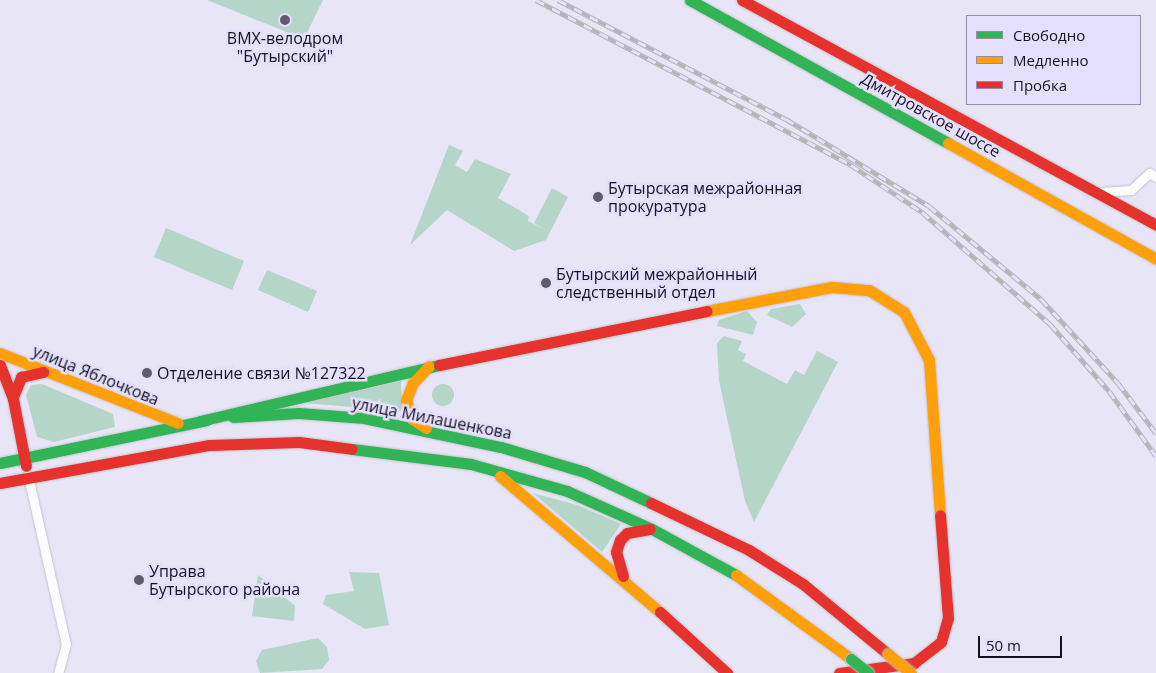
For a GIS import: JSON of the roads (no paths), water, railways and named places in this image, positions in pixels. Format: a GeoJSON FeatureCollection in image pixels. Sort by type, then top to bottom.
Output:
{"type":"FeatureCollection","features":[{"type":"Feature","properties":{"kind":"main road","name":"Дмитровское шоссе"},"geometry":{"type":"LineString","coordinates":[[690,0],[1156,259]]}},
{"type":"Feature","properties":{"kind":"main road","name":"Дмитровское шоссе"},"geometry":{"type":"LineString","coordinates":[[742,0],[1156,225]]}},
{"type":"Feature","properties":{"kind":"main road"},"geometry":{"type":"LineString","coordinates":[[200,421],[429,366],[832,287],[864,288],[894,303],[915,327],[929,360],[946,634],[935,650],[914,663],[839,673]]}},
{"type":"Feature","properties":{"kind":"main road","name":"улица Яблочкова"},"geometry":{"type":"LineString","coordinates":[[0,352],[43,372],[136,409],[182,424]]}},
{"type":"Feature","properties":{"kind":"main road"},"geometry":{"type":"LineString","coordinates":[[0,365],[13,399],[28,476]]}},
{"type":"Feature","properties":{"kind":"main road"},"geometry":{"type":"LineString","coordinates":[[429,366],[413,383],[406,400],[412,418],[433,432]]}},
{"type":"Feature","properties":{"kind":"main road"},"geometry":{"type":"LineString","coordinates":[[13,399],[21,377],[43,372]]}},
{"type":"Feature","properties":{"kind":"main road"},"geometry":{"type":"LineString","coordinates":[[136,409],[149,430],[152,452]]}},
{"type":"Feature","properties":{"kind":"main road","name":"улица Милашенкова"},"geometry":{"type":"LineString","coordinates":[[0,463],[182,424],[299,413],[364,418],[433,432],[585,472],[699,523],[803,584],[911,673]]}},
{"type":"Feature","properties":{"kind":"main road"},"geometry":{"type":"LineString","coordinates":[[0,483],[152,452],[299,442],[471,464],[567,491],[652,529],[787,609],[868,673]]}},
{"type":"Feature","properties":{"kind":"main road"},"geometry":{"type":"LineString","coordinates":[[471,464],[517,487],[624,579],[726,673]]}},
{"type":"Feature","properties":{"kind":"main road"},"geometry":{"type":"LineString","coordinates":[[624,579],[616,552],[620,540],[627,532],[652,529]]}},
{"type":"Feature","properties":{"kind":"street"},"geometry":{"type":"LineString","coordinates":[[1092,191],[1118,193],[1139,186],[1149,173],[1156,177]]}},
{"type":"Feature","properties":{"kind":"street"},"geometry":{"type":"LineString","coordinates":[[28,476],[66,644],[58,673]]}},
{"type":"Feature","properties":{"kind":"railway"},"geometry":{"type":"LineString","coordinates":[[536,0],[851,165],[922,212],[1050,324],[1109,391],[1156,456]]}},
{"type":"Feature","properties":{"kind":"railway"},"geometry":{"type":"LineString","coordinates":[[558,0],[786,119],[929,206],[1041,299],[1118,383],[1156,433]]}},
{"type":"Feature","properties":{"kind":"place","name":"BMX-велодром \"Бутырский\""},"geometry":{"type":"Point","coordinates":[285,20]}},
{"type":"Feature","properties":{"kind":"place","name":"Бутырская межрайонная прокуратура"},"geometry":{"type":"Point","coordinates":[598,197]}},
{"type":"Feature","properties":{"kind":"place","name":"Бутырский межрайонный следственный отдел"},"geometry":{"type":"Point","coordinates":[546,283]}},
{"type":"Feature","properties":{"kind":"place","name":"Отделение связи №127322"},"geometry":{"type":"Point","coordinates":[147,373]}},
{"type":"Feature","properties":{"kind":"place","name":"Управа Бутырского района"},"geometry":{"type":"Point","coordinates":[139,580]}}]}
